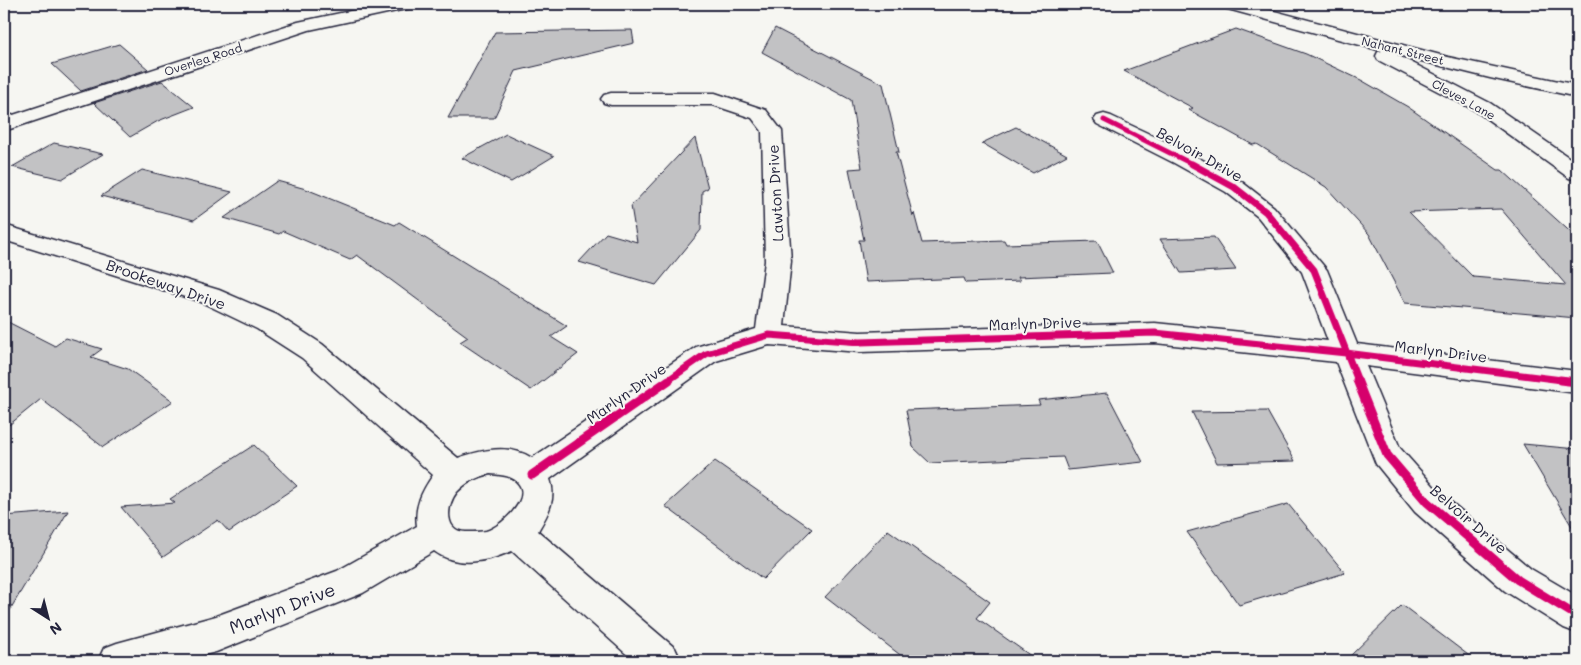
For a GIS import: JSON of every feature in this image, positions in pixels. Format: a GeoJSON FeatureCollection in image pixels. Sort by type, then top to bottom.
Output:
{"type":"FeatureCollection","features":[{"type":"Feature","properties":{"kind":"street","name":"Overlea Road"},"geometry":{"type":"LineString","coordinates":[[4,124],[304,26],[406,4]]}},
{"type":"Feature","properties":{"kind":"street","name":"Nahant Street"},"geometry":{"type":"LineString","coordinates":[[1230,4],[1531,82],[1577,91]]}},
{"type":"Feature","properties":{"kind":"street","name":"Cleves Lane"},"geometry":{"type":"LineString","coordinates":[[1344,35],[1494,98],[1577,174]]}},
{"type":"Feature","properties":{"kind":"street"},"geometry":{"type":"LineString","coordinates":[[1494,98],[1531,82]]}},
{"type":"Feature","properties":{"kind":"street","name":"Lawton Drive"},"geometry":{"type":"LineString","coordinates":[[611,100],[715,99],[759,114],[772,131],[778,261],[769,335]]}},
{"type":"Feature","properties":{"kind":"street","name":"Belvoir Drive"},"geometry":{"type":"LineString","coordinates":[[1104,120],[1182,158],[1234,187],[1266,212],[1314,270],[1387,455],[1427,502],[1518,580],[1577,616]]}},
{"type":"Feature","properties":{"kind":"street","name":"Brookeway Drive"},"geometry":{"type":"LineString","coordinates":[[4,232],[210,296],[267,322],[312,351],[455,474]]}},
{"type":"Feature","properties":{"kind":"street","name":"Marlyn Drive"},"geometry":{"type":"LineString","coordinates":[[532,475],[706,354],[769,335],[860,342],[1155,334],[1346,352],[1577,382]]}},
{"type":"Feature","properties":{"kind":"street"},"geometry":{"type":"LineString","coordinates":[[490,461],[506,461],[520,466],[532,475],[537,485],[538,497],[535,509],[527,522],[515,532],[498,542],[480,547],[463,547],[447,541],[436,532],[432,521],[432,509],[436,496],[444,484],[455,474],[472,466],[490,461]]}},
{"type":"Feature","properties":{"kind":"street","name":"Marlyn Drive"},"geometry":{"type":"LineString","coordinates":[[118,661],[216,634],[350,582],[436,532]]}},
{"type":"Feature","properties":{"kind":"street"},"geometry":{"type":"LineString","coordinates":[[515,532],[662,661]]}},
{"type":"Feature","properties":{"kind":"building"},"geometry":{"type":"Polygon","coordinates":[[[775,28],[883,84],[899,152],[896,152],[922,243],[1004,240],[1006,244],[1097,241],[1113,273],[1018,277],[1020,281],[966,283],[964,278],[866,282],[859,240],[864,240],[849,169],[862,168],[851,100],[762,52],[775,28]]]}},
{"type":"Feature","properties":{"kind":"building"},"geometry":{"type":"Polygon","coordinates":[[[1236,29],[1306,54],[1361,80],[1408,107],[1498,170],[1502,170],[1577,238],[1577,318],[1405,303],[1369,234],[1326,187],[1257,144],[1253,145],[1189,110],[1193,108],[1124,71],[1236,29]],[[1501,209],[1409,212],[1473,277],[1566,285],[1501,209]]]}},
{"type":"Feature","properties":{"kind":"building"},"geometry":{"type":"Polygon","coordinates":[[[632,30],[634,43],[516,71],[494,118],[448,118],[495,32],[632,30]]]}},
{"type":"Feature","properties":{"kind":"building"},"geometry":{"type":"Polygon","coordinates":[[[119,44],[148,69],[81,91],[52,64],[119,44]]]}},
{"type":"Feature","properties":{"kind":"building"},"geometry":{"type":"Polygon","coordinates":[[[162,81],[194,107],[158,121],[130,137],[94,103],[162,81]]]}},
{"type":"Feature","properties":{"kind":"building"},"geometry":{"type":"Polygon","coordinates":[[[1016,127],[1067,155],[1033,173],[982,143],[1016,127]]]}},
{"type":"Feature","properties":{"kind":"building"},"geometry":{"type":"Polygon","coordinates":[[[506,134],[554,156],[511,182],[462,158],[506,134]]]}},
{"type":"Feature","properties":{"kind":"building"},"geometry":{"type":"Polygon","coordinates":[[[695,138],[708,188],[702,191],[701,230],[656,285],[579,262],[606,233],[637,242],[631,206],[695,138]]]}},
{"type":"Feature","properties":{"kind":"building"},"geometry":{"type":"Polygon","coordinates":[[[54,143],[103,154],[62,179],[12,167],[54,143]]]}},
{"type":"Feature","properties":{"kind":"building"},"geometry":{"type":"Polygon","coordinates":[[[142,170],[232,192],[194,220],[101,196],[142,170]]]}},
{"type":"Feature","properties":{"kind":"building"},"geometry":{"type":"Polygon","coordinates":[[[277,181],[306,189],[395,225],[399,222],[567,326],[551,337],[578,354],[531,390],[460,342],[468,337],[357,255],[350,260],[283,231],[279,234],[224,218],[277,181]]]}},
{"type":"Feature","properties":{"kind":"building"},"geometry":{"type":"Polygon","coordinates":[[[1214,237],[1236,270],[1181,273],[1160,239],[1214,237]]]}},
{"type":"Feature","properties":{"kind":"building"},"geometry":{"type":"Polygon","coordinates":[[[4,320],[55,346],[66,338],[102,349],[91,357],[128,369],[173,401],[103,447],[41,399],[4,429],[4,320]]]}},
{"type":"Feature","properties":{"kind":"building"},"geometry":{"type":"Polygon","coordinates":[[[1107,393],[1143,462],[1068,470],[1063,457],[930,463],[913,447],[906,410],[1040,405],[1038,400],[1107,393]]]}},
{"type":"Feature","properties":{"kind":"building"},"geometry":{"type":"Polygon","coordinates":[[[1267,411],[1295,461],[1217,463],[1192,412],[1267,411]]]}},
{"type":"Feature","properties":{"kind":"building"},"geometry":{"type":"Polygon","coordinates":[[[1523,444],[1577,449],[1577,535],[1523,444]]]}},
{"type":"Feature","properties":{"kind":"building"},"geometry":{"type":"Polygon","coordinates":[[[254,445],[297,486],[229,532],[218,520],[163,557],[121,507],[175,503],[170,499],[254,445]]]}},
{"type":"Feature","properties":{"kind":"building"},"geometry":{"type":"Polygon","coordinates":[[[715,461],[812,529],[763,579],[665,506],[715,461]]]}},
{"type":"Feature","properties":{"kind":"building"},"geometry":{"type":"Polygon","coordinates":[[[1288,504],[1345,573],[1239,605],[1187,532],[1288,504]]]}},
{"type":"Feature","properties":{"kind":"building"},"geometry":{"type":"Polygon","coordinates":[[[68,511],[53,537],[4,620],[4,516],[68,511]]]}},
{"type":"Feature","properties":{"kind":"building"},"geometry":{"type":"Polygon","coordinates":[[[888,530],[990,602],[977,618],[1038,661],[908,661],[825,597],[888,530]]]}},
{"type":"Feature","properties":{"kind":"building"},"geometry":{"type":"Polygon","coordinates":[[[1402,605],[1476,661],[1345,661],[1402,605]]]}},
{"type":"Feature","properties":{"kind":"cycle path"},"geometry":{"type":"LineString","coordinates":[[1104,120],[1182,158],[1234,187],[1266,212],[1314,270],[1387,455],[1427,502],[1518,580],[1577,616]]}},
{"type":"Feature","properties":{"kind":"cycle path"},"geometry":{"type":"LineString","coordinates":[[532,475],[706,354],[769,335],[860,342],[1155,333],[1346,353],[1577,382]]}}]}
